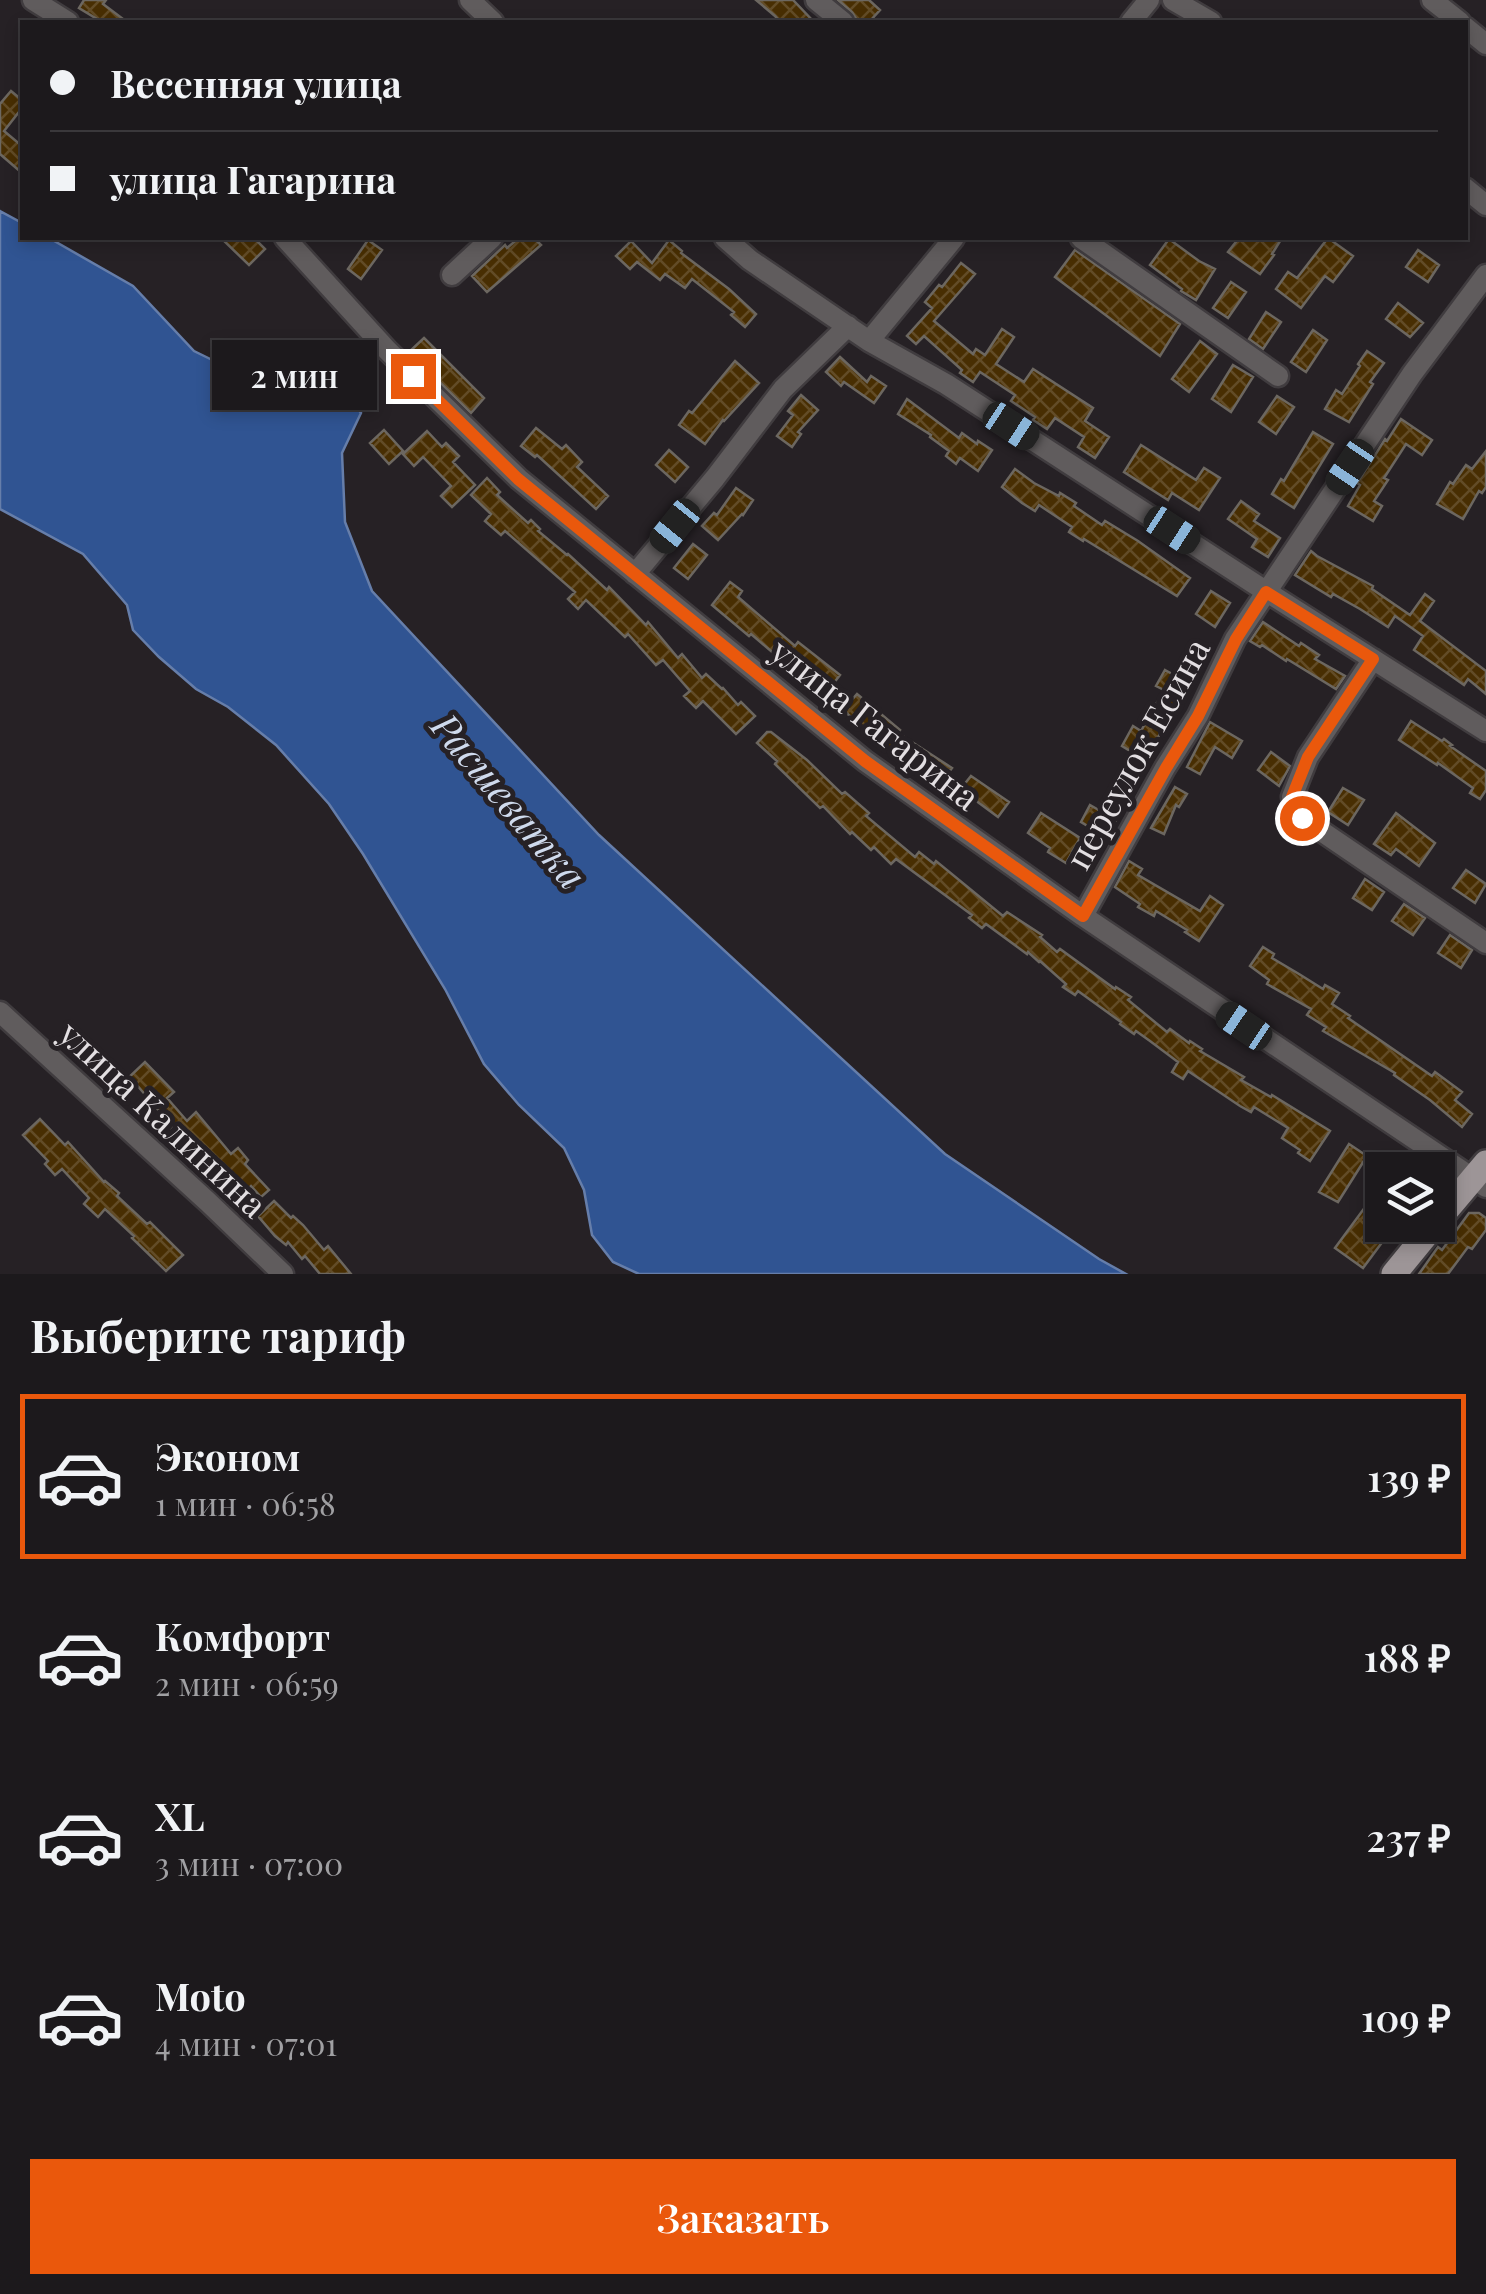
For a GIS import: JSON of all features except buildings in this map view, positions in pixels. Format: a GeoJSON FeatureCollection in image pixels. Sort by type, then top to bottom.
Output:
{"type":"FeatureCollection","features":[{"type":"Feature","properties":{"kind":"main road"},"geometry":{"type":"LineString","coordinates":[[1455,1203],[1481,1176]]}},
{"type":"Feature","properties":{"kind":"main road"},"geometry":{"type":"LineString","coordinates":[[1394,1274],[1420,1242]]}},
{"type":"Feature","properties":{"kind":"street"},"geometry":{"type":"LineString","coordinates":[[33,0],[65,20]]}},
{"type":"Feature","properties":{"kind":"street"},"geometry":{"type":"LineString","coordinates":[[470,0],[491,20]]}},
{"type":"Feature","properties":{"kind":"street"},"geometry":{"type":"LineString","coordinates":[[816,0],[841,20]]}},
{"type":"Feature","properties":{"kind":"street"},"geometry":{"type":"LineString","coordinates":[[1133,20],[1149,0]]}},
{"type":"Feature","properties":{"kind":"street"},"geometry":{"type":"LineString","coordinates":[[1173,0],[1208,20]]}},
{"type":"Feature","properties":{"kind":"street"},"geometry":{"type":"LineString","coordinates":[[1432,0],[1456,20]]}},
{"type":"Feature","properties":{"kind":"street","name":"улица Гагарина"},"geometry":{"type":"LineString","coordinates":[[287,240],[386,350],[518,479],[865,761],[1083,916],[1481,1176]]}},
{"type":"Feature","properties":{"kind":"street"},"geometry":{"type":"LineString","coordinates":[[452,274],[490,240]]}},
{"type":"Feature","properties":{"kind":"street"},"geometry":{"type":"LineString","coordinates":[[727,240],[868,342],[946,384],[1486,731]]}},
{"type":"Feature","properties":{"kind":"street"},"geometry":{"type":"LineString","coordinates":[[868,342],[952,240]]}},
{"type":"Feature","properties":{"kind":"street"},"geometry":{"type":"LineString","coordinates":[[1084,240],[1278,376]]}},
{"type":"Feature","properties":{"kind":"street","name":"переулок Есина"},"geometry":{"type":"LineString","coordinates":[[1083,916],[1198,716],[1236,639],[1412,374],[1486,275]]}},
{"type":"Feature","properties":{"kind":"street"},"geometry":{"type":"LineString","coordinates":[[635,574],[783,390],[848,326]]}},
{"type":"Feature","properties":{"kind":"street"},"geometry":{"type":"LineString","coordinates":[[1373,659],[1308,757],[1292,797],[1302,818],[1486,943]]}},
{"type":"Feature","properties":{"kind":"street","name":"улица Калинина"},"geometry":{"type":"LineString","coordinates":[[0,1012],[283,1274]]}},
{"type":"Feature","properties":{"kind":"water","name":"Расшеватка"},"geometry":{"type":"Polygon","coordinates":[[[0,211],[20,222],[20,240],[52,240],[133,286],[194,351],[241,374],[295,367],[335,382],[361,413],[342,453],[345,522],[372,591],[599,835],[945,1154],[1126,1274],[639,1274],[613,1262],[592,1235],[584,1190],[564,1148],[484,1064],[445,989],[329,804],[276,745],[228,707],[196,689],[159,657],[133,630],[127,605],[83,554],[0,509],[0,211]]]}},
{"type":"Feature","properties":{"kind":"route"},"geometry":{"type":"LineString","coordinates":[[413,376],[518,479],[865,761],[1083,916],[1198,716],[1236,639],[1266,592],[1373,659],[1308,757],[1292,797],[1302,818]]}}]}
